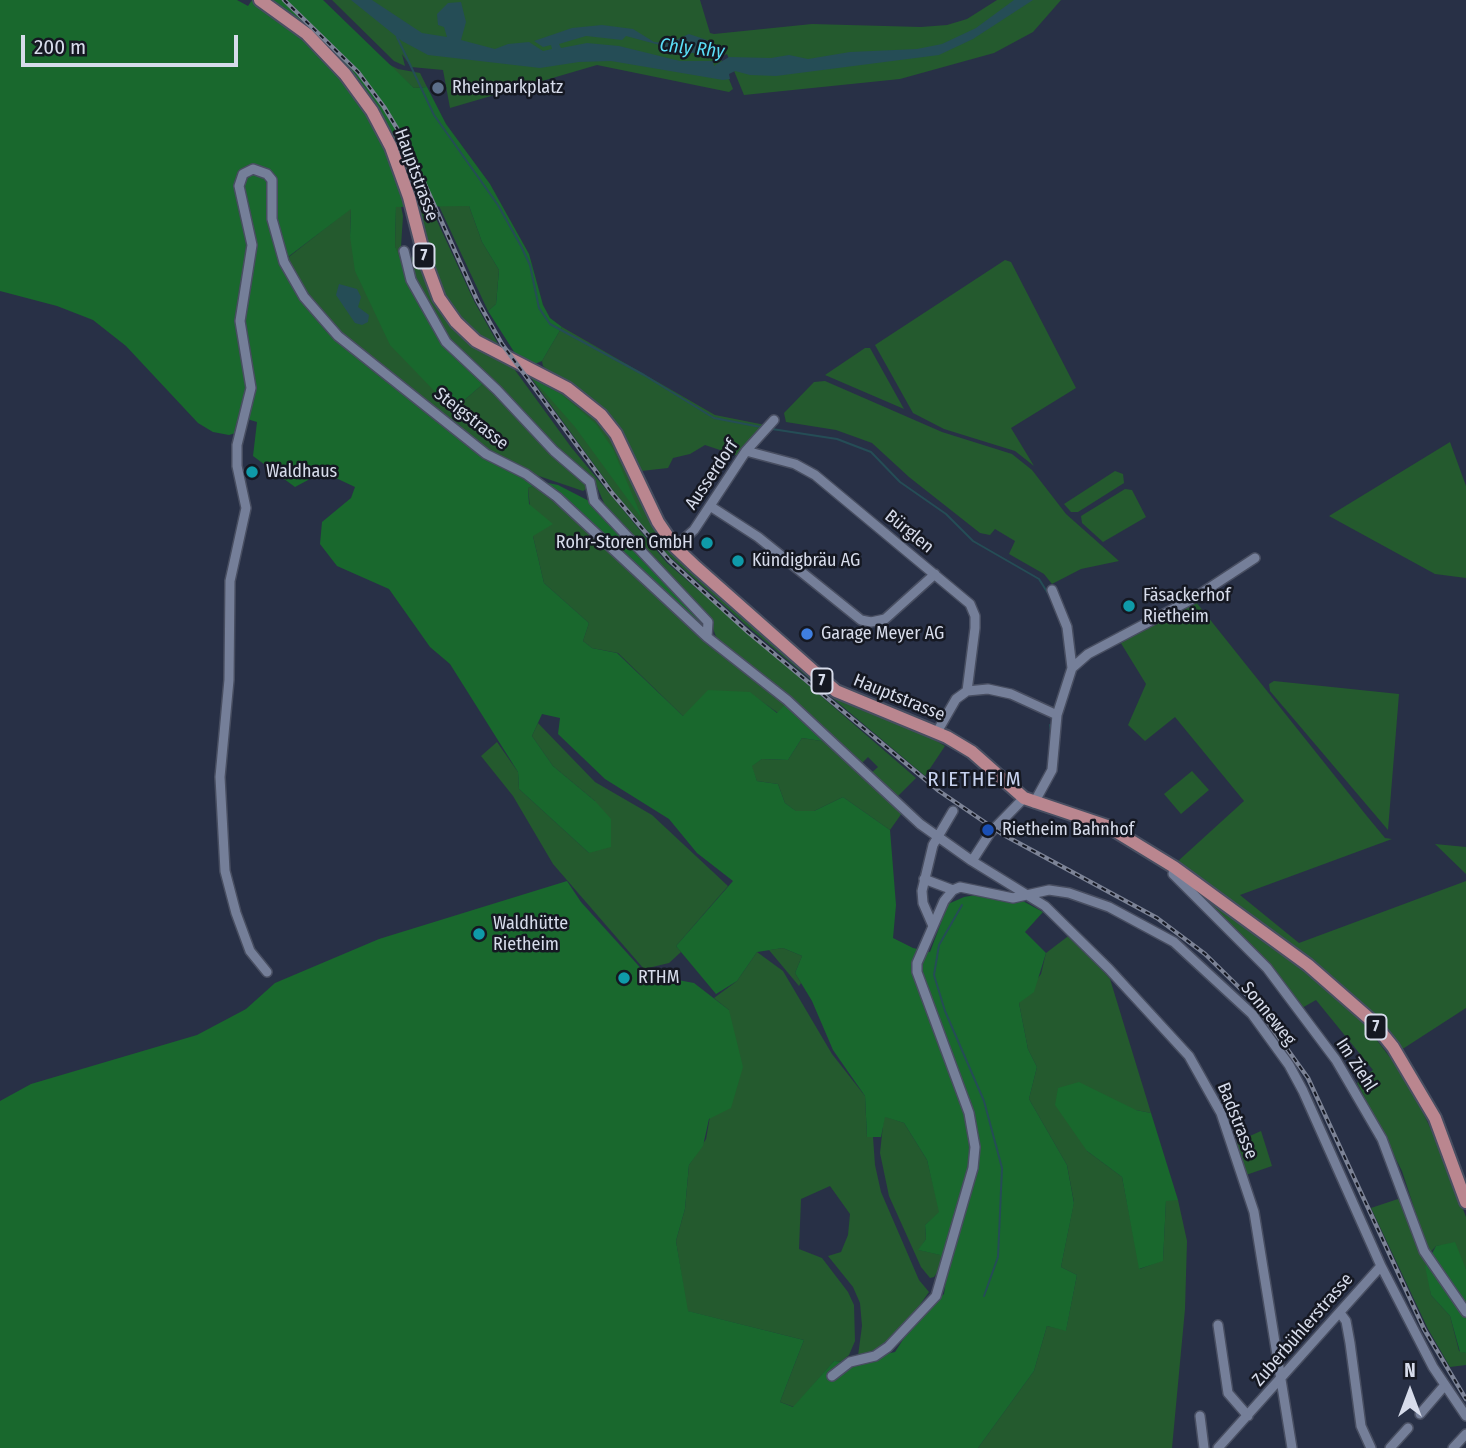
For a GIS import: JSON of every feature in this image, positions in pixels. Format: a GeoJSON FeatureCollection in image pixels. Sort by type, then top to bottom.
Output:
{"type":"FeatureCollection","features":[{"type":"Feature","properties":{"kind":"main road","name":"Hauptstrasse"},"geometry":{"type":"LineString","coordinates":[[260,0],[307,34],[345,74],[372,111],[391,147],[409,197],[439,298],[456,322],[476,341],[568,388],[601,415],[616,434],[658,522],[675,547],[836,691],[937,732],[972,752],[1029,800],[1093,820],[1174,867],[1308,965],[1372,1021],[1416,1082],[1434,1118],[1466,1202]]}},
{"type":"Feature","properties":{"kind":"street","name":"Steigstrasse"},"geometry":{"type":"LineString","coordinates":[[267,972],[250,951],[236,914],[225,870],[222,816],[221,758],[230,663],[230,582],[246,508],[236,460],[240,428],[251,388],[240,321],[252,245],[239,186],[243,174],[253,169],[267,174],[272,180],[272,219],[284,262],[304,297],[329,327],[486,454],[526,474],[557,497],[707,638],[787,700],[908,813],[972,861]]}},
{"type":"Feature","properties":{"kind":"street"},"geometry":{"type":"LineString","coordinates":[[422,248],[404,254],[421,301],[446,342],[554,451],[590,482],[594,501],[708,622],[707,638]]}},
{"type":"Feature","properties":{"kind":"street","name":"Ausserdorf"},"geometry":{"type":"LineString","coordinates":[[675,547],[694,530],[746,451],[774,420]]}},
{"type":"Feature","properties":{"kind":"street","name":"Bürglen"},"geometry":{"type":"LineString","coordinates":[[746,451],[795,464],[815,475],[962,596],[975,616],[967,691]]}},
{"type":"Feature","properties":{"kind":"street"},"geometry":{"type":"LineString","coordinates":[[710,506],[758,537],[861,620],[871,622],[885,619],[935,574]]}},
{"type":"Feature","properties":{"kind":"street"},"geometry":{"type":"LineString","coordinates":[[1072,668],[1088,654],[1194,598],[1255,558]]}},
{"type":"Feature","properties":{"kind":"street"},"geometry":{"type":"LineString","coordinates":[[972,861],[986,838],[1029,800],[1052,769],[1057,715],[1072,668],[1067,626],[1052,590]]}},
{"type":"Feature","properties":{"kind":"street"},"geometry":{"type":"LineString","coordinates":[[937,732],[956,699],[967,691],[988,689],[1011,694],[1057,715]]}},
{"type":"Feature","properties":{"kind":"street"},"geometry":{"type":"LineString","coordinates":[[933,926],[922,898],[924,879],[937,836],[953,811]]}},
{"type":"Feature","properties":{"kind":"street","name":"Badstrasse"},"geometry":{"type":"LineString","coordinates":[[972,861],[1030,894],[1110,970],[1189,1056],[1215,1101],[1257,1225],[1292,1448]]}},
{"type":"Feature","properties":{"kind":"street","name":"Im Ziehl"},"geometry":{"type":"LineString","coordinates":[[1174,867],[1173,874],[1267,968],[1336,1060],[1382,1139],[1424,1251],[1466,1312]]}},
{"type":"Feature","properties":{"kind":"street","name":"Sonneweg"},"geometry":{"type":"LineString","coordinates":[[924,879],[953,890],[969,887],[1013,898],[1049,891],[1069,893],[1146,926],[1174,942],[1242,1003],[1289,1065],[1381,1266],[1445,1385],[1466,1416]]}},
{"type":"Feature","properties":{"kind":"street"},"geometry":{"type":"LineString","coordinates":[[832,1377],[850,1362],[875,1356],[888,1347],[936,1296],[974,1168],[975,1147],[969,1113],[917,972],[933,926],[944,901],[953,890]]}},
{"type":"Feature","properties":{"kind":"street","name":"Zuberbühlerstrasse"},"geometry":{"type":"LineString","coordinates":[[1218,1448],[1381,1266]]}},
{"type":"Feature","properties":{"kind":"street"},"geometry":{"type":"LineString","coordinates":[[1340,1314],[1346,1321],[1361,1426],[1371,1448]]}},
{"type":"Feature","properties":{"kind":"street","name":"Zuberbühlerstrasse"},"geometry":{"type":"LineString","coordinates":[[1218,1325],[1228,1393],[1248,1416]]}},
{"type":"Feature","properties":{"kind":"street"},"geometry":{"type":"LineString","coordinates":[[1420,1415],[1445,1385]]}},
{"type":"Feature","properties":{"kind":"street"},"geometry":{"type":"LineString","coordinates":[[1200,1416],[1204,1448]]}},
{"type":"Feature","properties":{"kind":"street"},"geometry":{"type":"LineString","coordinates":[[1390,1448],[1408,1428]]}},
{"type":"Feature","properties":{"kind":"street"},"geometry":{"type":"LineString","coordinates":[[1453,1448],[1466,1434]]}},
{"type":"Feature","properties":{"kind":"green space"},"geometry":{"type":"Polygon","coordinates":[[[0,0],[237,0],[248,6],[252,0],[323,0],[414,88],[427,87],[446,124],[490,184],[529,254],[543,305],[550,318],[562,327],[542,361],[530,366],[518,358],[488,311],[496,304],[499,270],[482,242],[469,206],[396,207],[395,246],[417,302],[444,343],[484,383],[460,404],[444,401],[390,345],[355,271],[350,236],[351,209],[280,263],[299,299],[326,331],[485,459],[524,478],[558,485],[591,502],[699,620],[706,632],[541,483],[528,488],[529,504],[553,524],[533,536],[544,583],[589,623],[583,641],[592,648],[617,653],[683,716],[708,690],[750,692],[777,713],[786,703],[828,742],[802,738],[788,760],[762,759],[752,766],[757,781],[778,784],[785,803],[796,811],[814,811],[843,797],[890,830],[896,905],[893,938],[913,948],[930,952],[948,904],[964,897],[987,893],[1021,900],[1043,912],[1025,932],[1046,953],[1034,992],[1019,1003],[1028,1049],[1037,1067],[1029,1099],[1067,1165],[1074,1203],[1061,1267],[1077,1275],[1066,1331],[1047,1326],[1034,1371],[978,1448],[0,1448],[0,1101],[31,1084],[197,1035],[246,1009],[275,983],[379,939],[567,881],[581,902],[646,974],[694,983],[729,1010],[743,1067],[731,1108],[709,1119],[703,1146],[689,1165],[685,1209],[676,1241],[688,1311],[804,1340],[780,1402],[793,1407],[834,1361],[851,1362],[895,1352],[920,1313],[944,1294],[948,1265],[943,1264],[940,1255],[918,1250],[926,1239],[925,1225],[939,1212],[927,1160],[904,1123],[885,1117],[881,1137],[867,1137],[865,1096],[833,1050],[812,1001],[795,973],[802,956],[783,948],[757,952],[737,981],[716,994],[676,946],[733,881],[697,853],[669,819],[605,779],[558,734],[560,718],[542,714],[532,736],[553,766],[595,801],[611,819],[611,847],[589,853],[519,789],[518,772],[450,664],[430,647],[389,589],[337,566],[320,544],[322,522],[351,498],[355,487],[323,472],[295,487],[253,456],[257,422],[247,419],[245,430],[229,435],[213,432],[198,423],[126,346],[93,320],[57,306],[0,291],[0,0]]]}},
{"type":"Feature","properties":{"kind":"green space"},"geometry":{"type":"Polygon","coordinates":[[[332,0],[700,0],[710,33],[714,34],[812,24],[921,27],[947,25],[967,19],[997,0],[1061,0],[1033,32],[994,53],[900,79],[744,95],[727,54],[720,57],[733,89],[729,92],[597,65],[450,108],[443,70],[411,67],[402,54],[405,66],[394,61],[332,0]]]}},
{"type":"Feature","properties":{"kind":"green space"},"geometry":{"type":"Polygon","coordinates":[[[384,62],[398,69],[420,73],[427,87],[414,88],[384,62]]]}},
{"type":"Feature","properties":{"kind":"green space"},"geometry":{"type":"Polygon","coordinates":[[[403,147],[474,301],[502,351],[473,333],[443,292],[430,261],[403,147]]]}},
{"type":"Feature","properties":{"kind":"green space"},"geometry":{"type":"Polygon","coordinates":[[[396,206],[401,206],[403,216],[400,262],[395,246],[396,206]]]}},
{"type":"Feature","properties":{"kind":"green space"},"geometry":{"type":"Polygon","coordinates":[[[439,206],[469,206],[482,242],[499,270],[496,304],[488,311],[439,206]]]}},
{"type":"Feature","properties":{"kind":"green space"},"geometry":{"type":"Polygon","coordinates":[[[351,208],[350,236],[460,404],[484,383],[585,483],[586,489],[583,491],[530,473],[484,451],[359,352],[306,298],[285,260],[351,208]]]}},
{"type":"Feature","properties":{"kind":"green space"},"geometry":{"type":"Polygon","coordinates":[[[417,256],[464,337],[488,355],[512,366],[571,447],[667,563],[916,778],[896,798],[870,774],[878,767],[868,757],[861,764],[719,645],[711,623],[607,510],[595,482],[579,470],[449,341],[413,278],[411,261],[412,257],[417,256]]]}},
{"type":"Feature","properties":{"kind":"green space"},"geometry":{"type":"Polygon","coordinates":[[[1005,260],[1011,262],[1076,388],[1011,428],[1034,466],[1015,451],[944,429],[913,413],[875,345],[1005,260]]]}},
{"type":"Feature","properties":{"kind":"green space"},"geometry":{"type":"Polygon","coordinates":[[[562,327],[715,415],[765,425],[738,456],[705,445],[690,454],[673,458],[668,468],[641,471],[619,431],[543,366],[542,361],[562,327]]]}},
{"type":"Feature","properties":{"kind":"green space"},"geometry":{"type":"Polygon","coordinates":[[[865,348],[870,348],[904,409],[825,375],[865,348]]]}},
{"type":"Feature","properties":{"kind":"green space"},"geometry":{"type":"Polygon","coordinates":[[[528,374],[564,392],[600,421],[613,438],[656,532],[692,573],[831,694],[923,733],[945,746],[925,776],[747,626],[667,554],[615,493],[528,374]]]}},
{"type":"Feature","properties":{"kind":"green space"},"geometry":{"type":"Polygon","coordinates":[[[533,379],[561,394],[596,424],[613,449],[643,520],[575,427],[533,379]]]}},
{"type":"Feature","properties":{"kind":"green space"},"geometry":{"type":"Polygon","coordinates":[[[825,381],[942,432],[1012,454],[1032,470],[1066,514],[1119,561],[1081,569],[1052,584],[1044,574],[1009,554],[1015,541],[995,529],[990,535],[980,533],[909,477],[872,443],[836,430],[786,422],[784,413],[814,382],[825,381]]]}},
{"type":"Feature","properties":{"kind":"green space"},"geometry":{"type":"Polygon","coordinates":[[[1450,442],[1466,486],[1466,578],[1435,574],[1329,516],[1450,442]]]}},
{"type":"Feature","properties":{"kind":"green space"},"geometry":{"type":"Polygon","coordinates":[[[1115,471],[1123,474],[1124,483],[1078,512],[1071,512],[1064,504],[1115,471]]]}},
{"type":"Feature","properties":{"kind":"green space"},"geometry":{"type":"Polygon","coordinates":[[[541,483],[697,634],[786,703],[778,713],[750,693],[683,716],[618,653],[592,648],[583,641],[589,623],[544,583],[533,536],[528,488],[541,483]]]}},
{"type":"Feature","properties":{"kind":"green space"},"geometry":{"type":"Polygon","coordinates":[[[1125,489],[1132,490],[1146,517],[1103,542],[1082,523],[1081,516],[1125,489]]]}},
{"type":"Feature","properties":{"kind":"green space"},"geometry":{"type":"Polygon","coordinates":[[[1196,602],[1385,838],[1392,839],[1240,895],[1299,943],[1466,881],[1466,1008],[1401,1050],[1376,1018],[1340,983],[1293,945],[1177,862],[1244,801],[1175,717],[1145,741],[1128,725],[1146,684],[1119,640],[1196,602]]]}},
{"type":"Feature","properties":{"kind":"green space"},"geometry":{"type":"Polygon","coordinates":[[[1274,681],[1399,694],[1388,830],[1270,691],[1269,684],[1274,681]]]}},
{"type":"Feature","properties":{"kind":"green space"},"geometry":{"type":"Polygon","coordinates":[[[538,723],[595,782],[652,815],[728,886],[676,946],[681,952],[669,963],[644,969],[553,864],[513,796],[481,756],[497,742],[518,772],[519,789],[589,853],[595,801],[553,766],[532,736],[538,723]]]}},
{"type":"Feature","properties":{"kind":"green space"},"geometry":{"type":"Polygon","coordinates":[[[802,738],[828,742],[902,813],[890,830],[843,797],[814,811],[797,812],[785,803],[778,784],[757,781],[751,766],[762,759],[788,760],[802,738]]]}},
{"type":"Feature","properties":{"kind":"green space"},"geometry":{"type":"Polygon","coordinates":[[[1192,771],[1209,790],[1181,814],[1164,794],[1192,771]]]}},
{"type":"Feature","properties":{"kind":"green space"},"geometry":{"type":"Polygon","coordinates":[[[1435,844],[1466,847],[1466,874],[1435,844]]]}},
{"type":"Feature","properties":{"kind":"green space"},"geometry":{"type":"Polygon","coordinates":[[[1180,877],[1305,969],[1360,1018],[1392,1060],[1417,1100],[1437,1142],[1466,1217],[1466,1269],[1447,1245],[1436,1246],[1429,1254],[1402,1171],[1357,1083],[1373,1070],[1316,1000],[1302,1008],[1180,877]]]}},
{"type":"Feature","properties":{"kind":"green space"},"geometry":{"type":"Polygon","coordinates":[[[1071,934],[1110,979],[1151,1113],[1136,1110],[1087,1151],[1122,1177],[1140,1269],[1163,1260],[1166,1200],[1178,1200],[1187,1241],[1185,1309],[1172,1448],[978,1448],[1034,1371],[1047,1326],[1066,1330],[1077,1275],[1061,1267],[1074,1202],[1067,1165],[1029,1099],[1037,1067],[1028,1049],[1019,1003],[1041,974],[1046,953],[1071,934]]]}},
{"type":"Feature","properties":{"kind":"green space"},"geometry":{"type":"Polygon","coordinates":[[[783,948],[802,956],[795,973],[801,983],[799,986],[769,950],[783,948]]]}},
{"type":"Feature","properties":{"kind":"green space"},"geometry":{"type":"Polygon","coordinates":[[[757,952],[783,971],[832,1054],[865,1096],[867,1137],[873,1137],[881,1192],[919,1280],[929,1292],[902,1330],[877,1352],[858,1356],[862,1326],[860,1303],[853,1287],[828,1256],[841,1252],[848,1235],[850,1214],[830,1186],[801,1199],[799,1249],[822,1258],[848,1292],[854,1305],[855,1341],[849,1355],[842,1361],[834,1361],[794,1407],[780,1402],[804,1340],[687,1311],[676,1241],[685,1209],[689,1165],[706,1139],[729,1010],[714,998],[737,981],[757,952]]]}},
{"type":"Feature","properties":{"kind":"green space"},"geometry":{"type":"Polygon","coordinates":[[[1079,1082],[1136,1110],[1151,1113],[1178,1200],[1166,1201],[1163,1261],[1139,1269],[1122,1177],[1087,1151],[1055,1105],[1058,1088],[1079,1082]]]}},
{"type":"Feature","properties":{"kind":"green space"},"geometry":{"type":"Polygon","coordinates":[[[884,1116],[904,1123],[927,1160],[940,1212],[925,1225],[926,1239],[919,1250],[941,1255],[943,1264],[934,1277],[930,1278],[921,1267],[889,1196],[880,1153],[884,1116]]]}},
{"type":"Feature","properties":{"kind":"green space"},"geometry":{"type":"Polygon","coordinates":[[[1261,1131],[1272,1166],[1246,1175],[1234,1143],[1261,1131]]]}},
{"type":"Feature","properties":{"kind":"green space"},"geometry":{"type":"Polygon","coordinates":[[[1401,1198],[1427,1260],[1431,1295],[1450,1316],[1459,1351],[1466,1353],[1466,1365],[1450,1367],[1428,1329],[1371,1208],[1401,1198]]]}},
{"type":"Feature","properties":{"kind":"green space"},"geometry":{"type":"Polygon","coordinates":[[[1455,1242],[1466,1269],[1466,1353],[1460,1352],[1450,1316],[1431,1295],[1425,1266],[1436,1246],[1455,1242]]]}},
{"type":"Feature","properties":{"kind":"water","name":"Chly Rhy"},"geometry":{"type":"Polygon","coordinates":[[[351,0],[372,0],[422,33],[447,37],[444,27],[438,25],[437,14],[448,3],[461,2],[466,22],[461,40],[495,49],[508,44],[529,42],[543,51],[552,49],[551,45],[543,47],[534,41],[572,28],[602,25],[633,29],[654,42],[669,43],[689,34],[710,41],[712,48],[702,53],[689,53],[626,36],[622,40],[586,36],[559,44],[561,48],[587,43],[619,46],[680,61],[713,61],[714,66],[729,57],[771,58],[789,55],[808,59],[850,52],[917,49],[942,44],[976,28],[1014,0],[1033,0],[973,39],[939,55],[776,76],[750,75],[735,71],[729,74],[730,79],[723,80],[611,61],[579,62],[540,68],[428,55],[402,41],[351,0]]]}},
{"type":"Feature","properties":{"kind":"water"},"geometry":{"type":"Polygon","coordinates":[[[339,284],[357,289],[361,297],[358,307],[369,315],[368,322],[362,325],[355,323],[336,295],[339,284]]]}},
{"type":"Feature","properties":{"kind":"waterway"},"geometry":{"type":"LineString","coordinates":[[397,37],[434,115],[498,205],[521,246],[530,265],[539,308],[550,324],[644,375],[714,418],[761,427]]}},
{"type":"Feature","properties":{"kind":"waterway"},"geometry":{"type":"LineString","coordinates":[[772,429],[837,439],[871,452],[900,482],[946,514],[973,541],[1039,579],[1049,595]]}},
{"type":"Feature","properties":{"kind":"waterway"},"geometry":{"type":"LineString","coordinates":[[1050,725],[1051,733]]}},
{"type":"Feature","properties":{"kind":"waterway"},"geometry":{"type":"LineString","coordinates":[[962,905],[939,945],[934,975],[945,1011],[984,1101],[1002,1168],[998,1257],[984,1296]]}},
{"type":"Feature","properties":{"kind":"railway"},"geometry":{"type":"LineString","coordinates":[[284,0],[358,72],[384,107],[407,145],[477,300],[502,344],[612,493],[669,560],[748,632],[939,791],[1002,834],[1157,918],[1205,954],[1252,1000],[1308,1078],[1424,1329],[1466,1399]]}},
{"type":"Feature","properties":{"kind":"place","name":"Rheinparkplatz"},"geometry":{"type":"Point","coordinates":[438,88]}},
{"type":"Feature","properties":{"kind":"place","name":"Waldhaus"},"geometry":{"type":"Point","coordinates":[252,472]}},
{"type":"Feature","properties":{"kind":"place","name":"Rohr-Storen GmbH"},"geometry":{"type":"Point","coordinates":[707,543]}},
{"type":"Feature","properties":{"kind":"place","name":"Kündigbräu AG"},"geometry":{"type":"Point","coordinates":[738,561]}},
{"type":"Feature","properties":{"kind":"place","name":"Fäsackerhof Rietheim"},"geometry":{"type":"Point","coordinates":[1129,606]}},
{"type":"Feature","properties":{"kind":"place","name":"Garage Meyer AG"},"geometry":{"type":"Point","coordinates":[807,634]}},
{"type":"Feature","properties":{"kind":"place","name":"Rietheim Bahnhof"},"geometry":{"type":"Point","coordinates":[988,830]}},
{"type":"Feature","properties":{"kind":"place","name":"Waldhütte Rietheim"},"geometry":{"type":"Point","coordinates":[479,934]}},
{"type":"Feature","properties":{"kind":"place","name":"RTHM"},"geometry":{"type":"Point","coordinates":[624,978]}},
{"type":"Feature","properties":{"kind":"district","name":"RIETHEIM"},"geometry":{"type":"Point","coordinates":[975,780]}}]}
